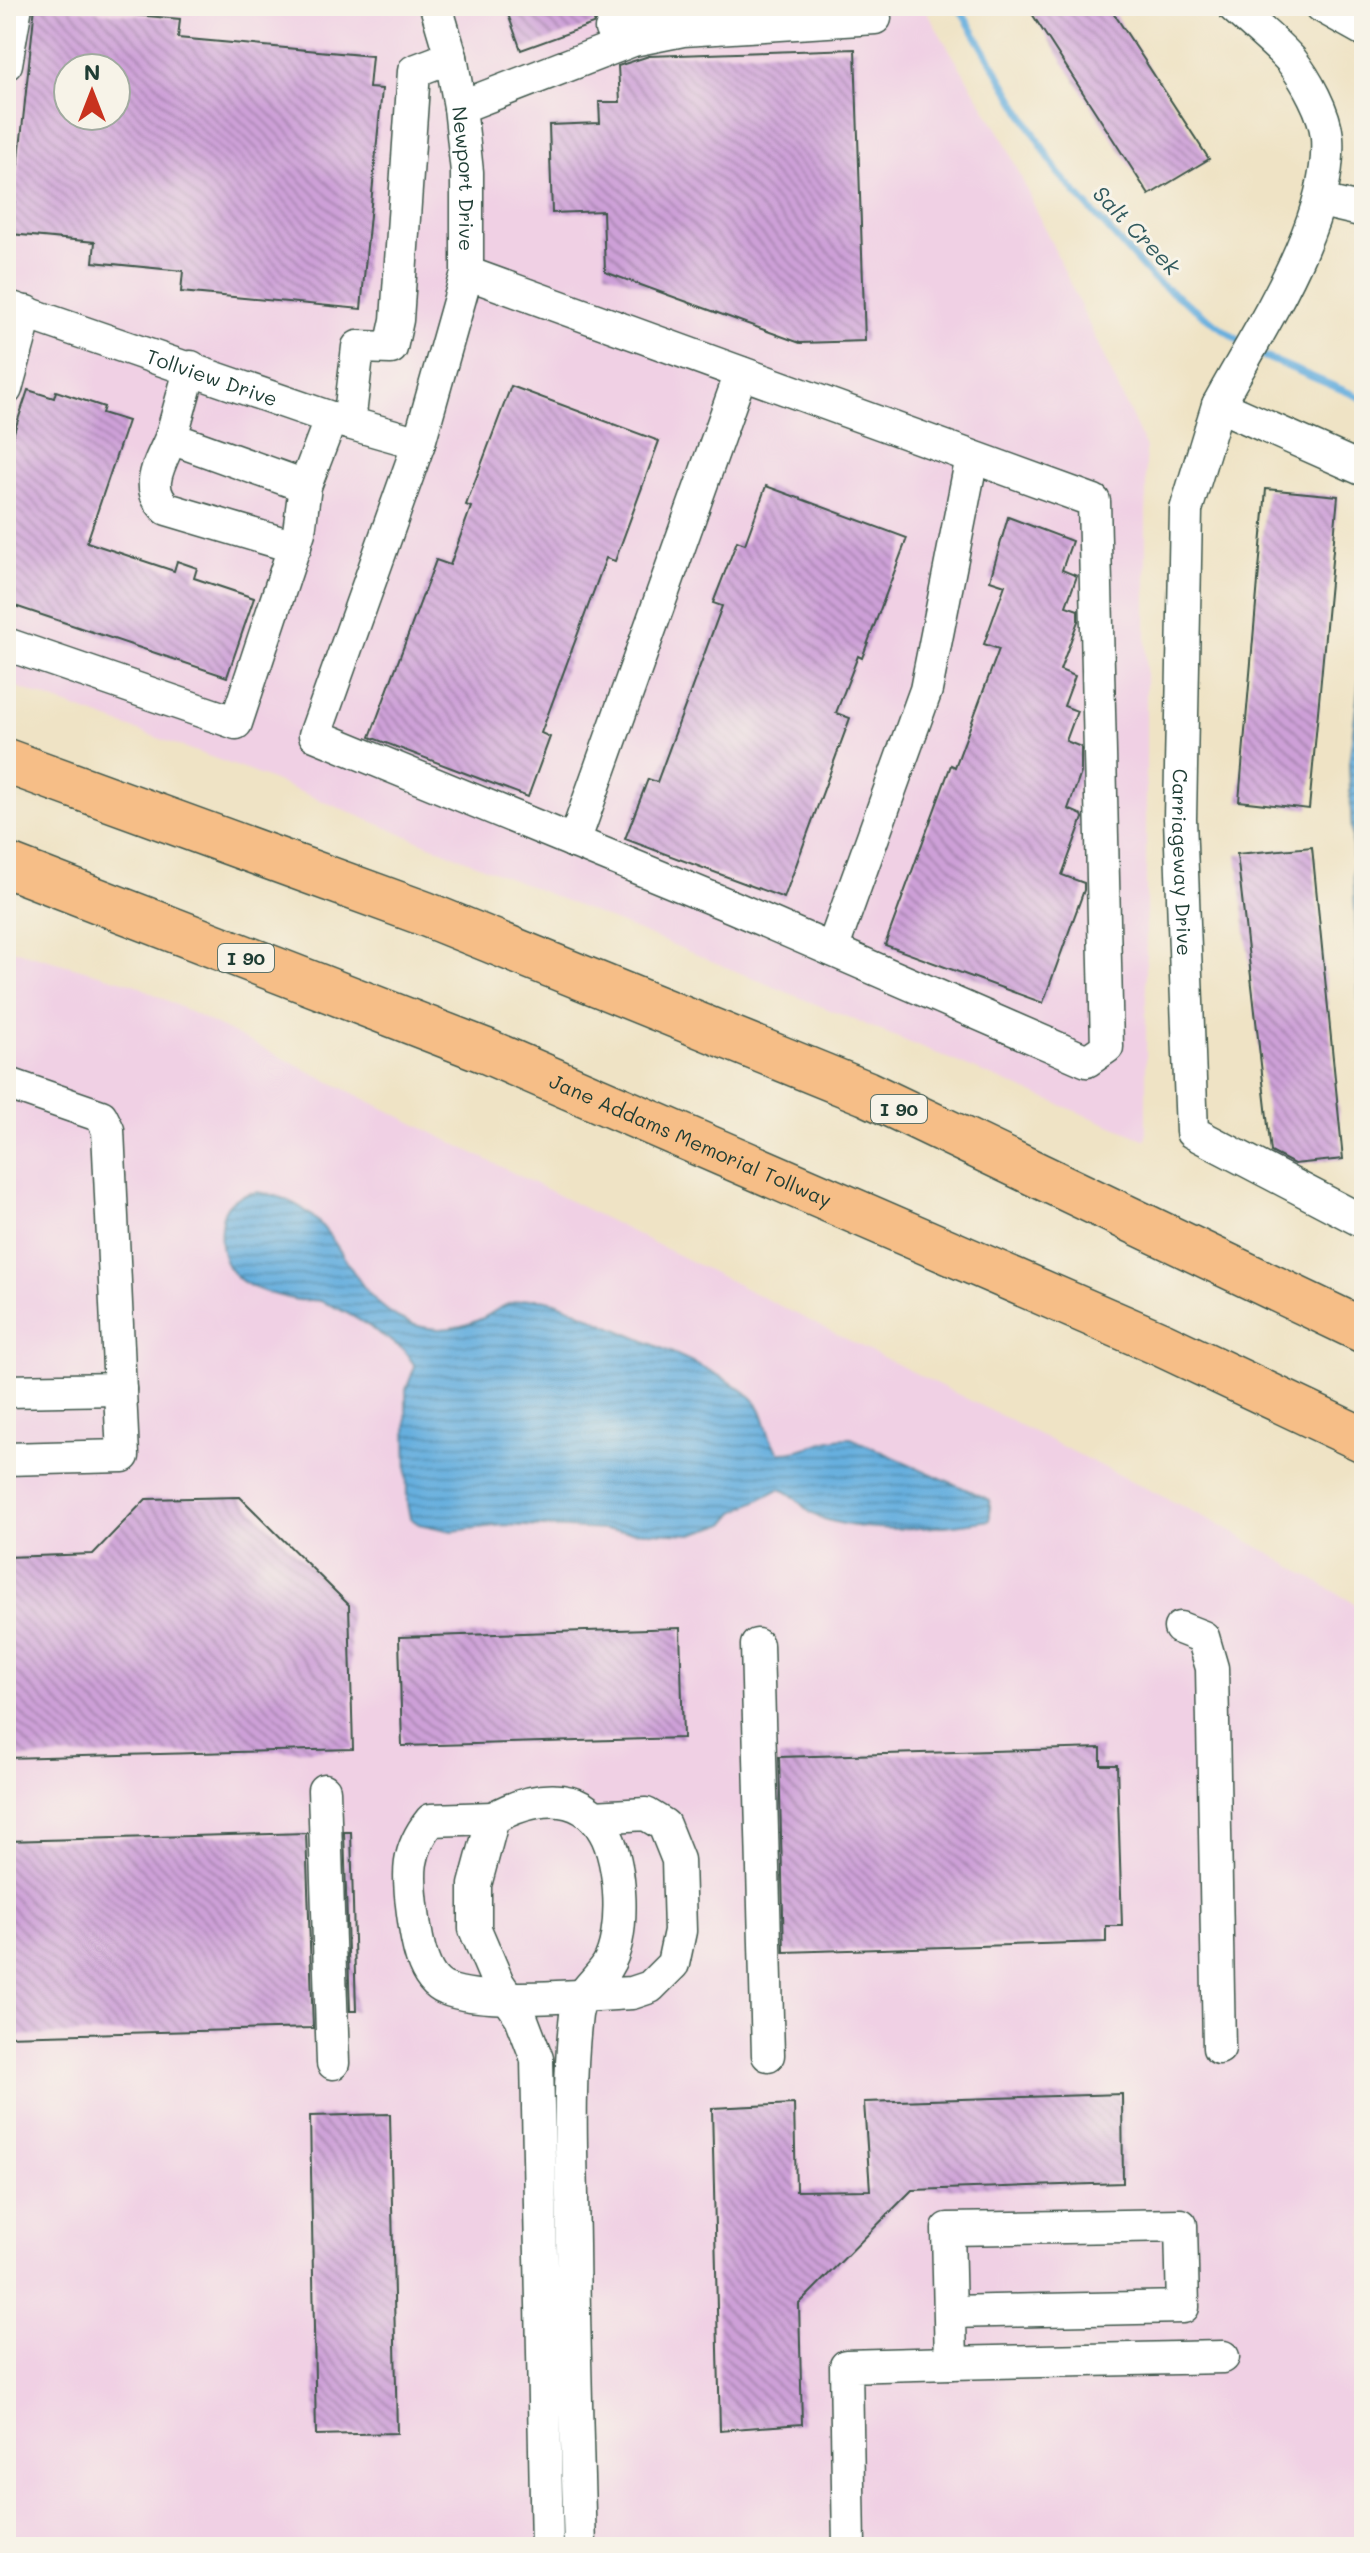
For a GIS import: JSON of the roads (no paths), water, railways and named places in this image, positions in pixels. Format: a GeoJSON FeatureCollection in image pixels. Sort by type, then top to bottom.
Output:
{"type":"FeatureCollection","features":[{"type":"Feature","properties":{"kind":"highway","name":"I 90"},"geometry":{"type":"LineString","coordinates":[[6,761],[423,913],[866,1093],[1364,1331]]}},
{"type":"Feature","properties":{"kind":"highway","name":"Jane Addams Memorial Tollway"},"geometry":{"type":"LineString","coordinates":[[6,865],[486,1051],[1161,1344],[1364,1440]]}},
{"type":"Feature","properties":{"kind":"street"},"geometry":{"type":"LineString","coordinates":[[6,64],[16,6]]}},
{"type":"Feature","properties":{"kind":"street","name":"Newport Drive"},"geometry":{"type":"LineString","coordinates":[[436,6],[456,83],[467,172],[467,273],[419,443],[315,735],[574,842]]}},
{"type":"Feature","properties":{"kind":"street"},"geometry":{"type":"LineString","coordinates":[[456,83],[671,6]]}},
{"type":"Feature","properties":{"kind":"street","name":"Carriageway Drive"},"geometry":{"type":"LineString","coordinates":[[1233,6],[1291,60],[1312,95],[1327,133],[1327,163],[1321,201],[1284,281],[1218,405],[1186,510],[1180,819],[1192,1132],[1364,1222]]}},
{"type":"Feature","properties":{"kind":"street"},"geometry":{"type":"LineString","coordinates":[[1321,6],[1364,30]]}},
{"type":"Feature","properties":{"kind":"street"},"geometry":{"type":"LineString","coordinates":[[6,644],[236,723],[295,547],[305,486],[340,420],[358,347],[391,348],[397,320],[414,71],[456,83],[671,32],[875,18]]}},
{"type":"Feature","properties":{"kind":"street"},"geometry":{"type":"LineString","coordinates":[[1321,201],[1364,211]]}},
{"type":"Feature","properties":{"kind":"street"},"geometry":{"type":"LineString","coordinates":[[467,273],[1094,501],[1107,1047],[1087,1061],[574,842],[741,373]]}},
{"type":"Feature","properties":{"kind":"street"},"geometry":{"type":"LineString","coordinates":[[6,389],[16,309]]}},
{"type":"Feature","properties":{"kind":"street","name":"Tollview Drive"},"geometry":{"type":"LineString","coordinates":[[16,309],[340,420],[419,443]]}},
{"type":"Feature","properties":{"kind":"street"},"geometry":{"type":"LineString","coordinates":[[191,367],[153,489],[156,499],[167,509],[295,547]]}},
{"type":"Feature","properties":{"kind":"street"},"geometry":{"type":"LineString","coordinates":[[1218,405],[1364,470]]}},
{"type":"Feature","properties":{"kind":"street"},"geometry":{"type":"LineString","coordinates":[[171,438],[305,486]]}},
{"type":"Feature","properties":{"kind":"street"},"geometry":{"type":"LineString","coordinates":[[832,950],[926,690],[972,457]]}},
{"type":"Feature","properties":{"kind":"street"},"geometry":{"type":"LineString","coordinates":[[6,1083],[101,1116],[108,1130],[123,1456],[6,1459]]}},
{"type":"Feature","properties":{"kind":"street"},"geometry":{"type":"LineString","coordinates":[[6,1391],[120,1389]]}},
{"type":"Feature","properties":{"kind":"street"},"geometry":{"type":"LineString","coordinates":[[1180,1628],[1203,1637],[1212,1668],[1219,2048]]}},
{"type":"Feature","properties":{"kind":"street"},"geometry":{"type":"LineString","coordinates":[[757,1645],[768,2055]]}},
{"type":"Feature","properties":{"kind":"street"},"geometry":{"type":"LineString","coordinates":[[324,1790],[333,2063]]}},
{"type":"Feature","properties":{"kind":"street"},"geometry":{"type":"LineString","coordinates":[[580,2547],[573,2370],[571,2059],[578,2000],[583,1995],[609,1964],[620,1918],[617,1874],[605,1832],[594,1817],[564,1800],[522,1802],[493,1818],[431,1820],[414,1840],[409,1884],[416,1938],[429,1973],[445,1989],[507,1997],[583,1995],[632,1993],[650,1987],[673,1964],[680,1931],[678,1860],[664,1825],[646,1814],[594,1817]]}},
{"type":"Feature","properties":{"kind":"street"},"geometry":{"type":"LineString","coordinates":[[493,1818],[475,1885],[475,1929],[507,1997],[521,2017],[537,2059],[547,2547]]}},
{"type":"Feature","properties":{"kind":"street"},"geometry":{"type":"LineString","coordinates":[[950,2312],[1183,2307],[1181,2225],[948,2229],[951,2363]]}},
{"type":"Feature","properties":{"kind":"street"},"geometry":{"type":"LineString","coordinates":[[849,2547],[846,2366],[1223,2357]]}},
{"type":"Feature","properties":{"kind":"water"},"geometry":{"type":"Polygon","coordinates":[[[1364,642],[1364,1027],[1359,1006],[1349,764],[1364,642]]]}},
{"type":"Feature","properties":{"kind":"water"},"geometry":{"type":"Polygon","coordinates":[[[257,1192],[287,1200],[309,1213],[326,1231],[366,1290],[384,1308],[407,1322],[435,1329],[455,1327],[474,1322],[519,1301],[538,1299],[558,1303],[681,1357],[735,1385],[760,1408],[770,1438],[779,1452],[851,1438],[990,1500],[990,1520],[928,1527],[864,1527],[817,1516],[779,1489],[735,1512],[725,1524],[692,1534],[503,1525],[452,1531],[419,1524],[410,1518],[407,1504],[406,1390],[415,1366],[404,1350],[344,1312],[319,1301],[297,1300],[262,1291],[238,1278],[229,1269],[221,1243],[224,1211],[236,1198],[257,1192]]]}},
{"type":"Feature","properties":{"kind":"waterway","name":"Salt Creek"},"geometry":{"type":"LineString","coordinates":[[958,6],[1058,173],[1152,278],[1245,345]]}},
{"type":"Feature","properties":{"kind":"waterway","name":"Salt Creek"},"geometry":{"type":"LineString","coordinates":[[1258,354],[1364,399]]}}]}
